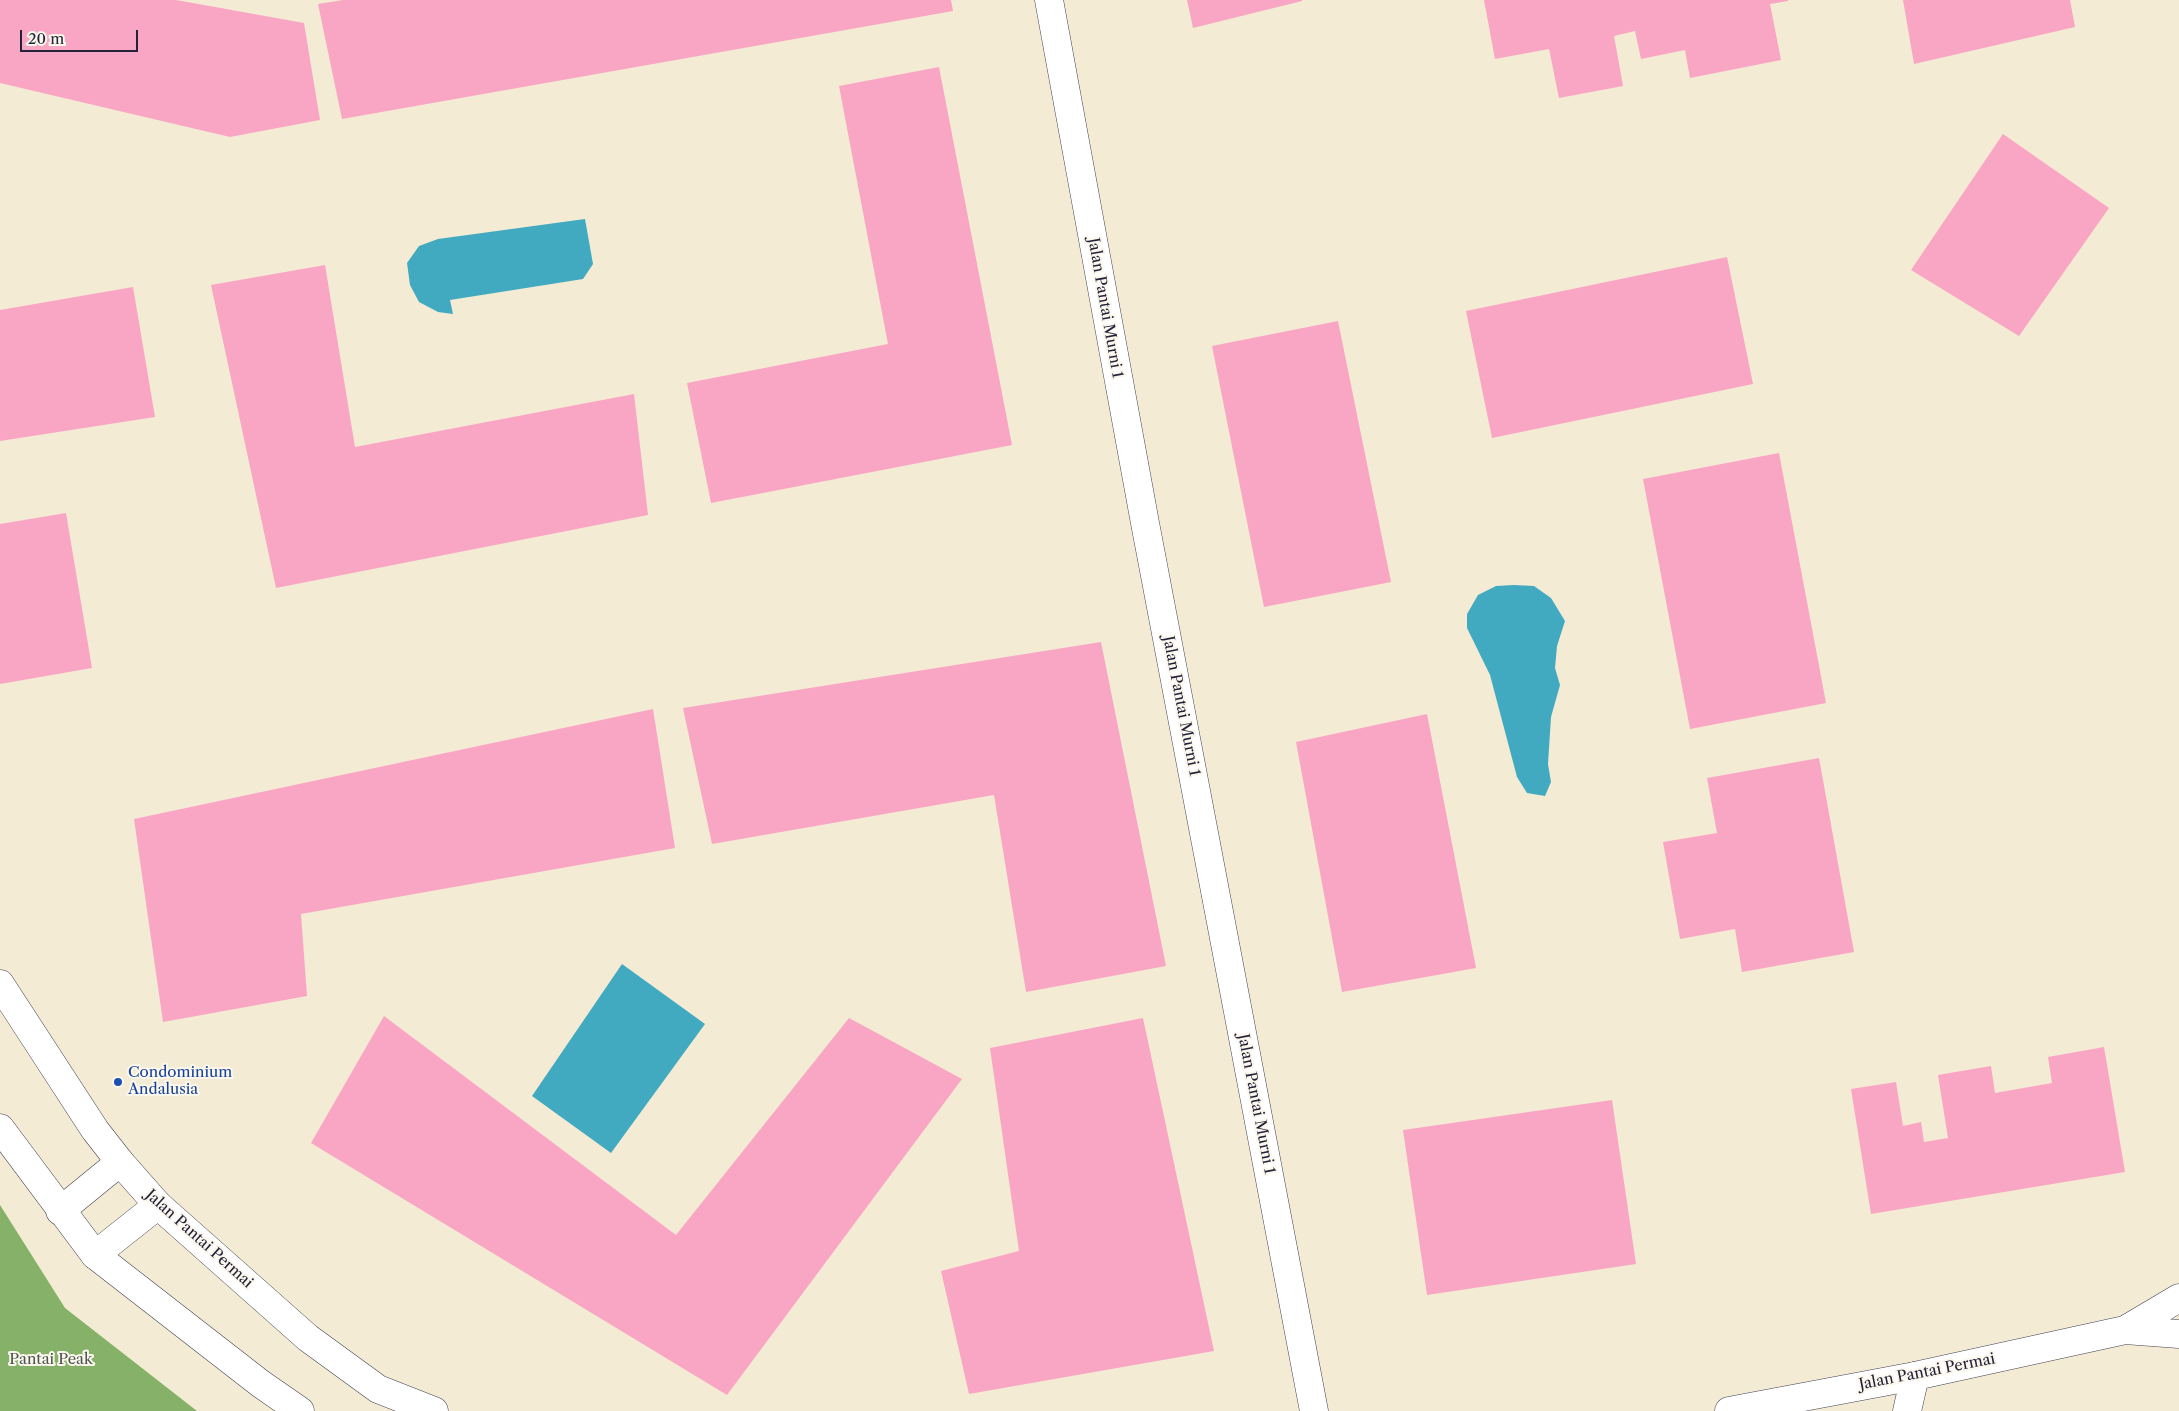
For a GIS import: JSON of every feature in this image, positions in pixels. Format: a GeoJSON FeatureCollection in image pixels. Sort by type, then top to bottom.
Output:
{"type":"FeatureCollection","features":[{"type":"Feature","properties":{"kind":"main road","name":"Jalan Pantai Murni 1"},"geometry":{"type":"LineString","coordinates":[[1049,0],[1145,523],[1314,1411]]}},
{"type":"Feature","properties":{"kind":"main road","name":"Jalan Pantai Permai"},"geometry":{"type":"LineString","coordinates":[[0,984],[95,1130],[158,1205],[315,1344],[378,1389],[434,1411]]}},
{"type":"Feature","properties":{"kind":"main road"},"geometry":{"type":"LineString","coordinates":[[0,1128],[95,1256],[261,1384],[300,1411]]}},
{"type":"Feature","properties":{"kind":"main road"},"geometry":{"type":"LineString","coordinates":[[60,1211],[120,1162]]}},
{"type":"Feature","properties":{"kind":"main road"},"geometry":{"type":"LineString","coordinates":[[95,1256],[158,1205]]}},
{"type":"Feature","properties":{"kind":"main road","name":"Jalan Pantai Permai"},"geometry":{"type":"LineString","coordinates":[[2125,1330],[2179,1298]]}},
{"type":"Feature","properties":{"kind":"main road","name":"Jalan Pantai Permai"},"geometry":{"type":"LineString","coordinates":[[1729,1411],[1915,1376],[2125,1330],[2179,1334]]}},
{"type":"Feature","properties":{"kind":"main road"},"geometry":{"type":"LineString","coordinates":[[1907,1411],[1915,1376]]}},
{"type":"Feature","properties":{"kind":"green space","name":"Pantai Peak"},"geometry":{"type":"Polygon","coordinates":[[[0,1205],[65,1308],[197,1411],[0,1411],[0,1205]]]}},
{"type":"Feature","properties":{"kind":"water"},"geometry":{"type":"Polygon","coordinates":[[[585,219],[593,264],[583,279],[450,300],[453,314],[438,312],[419,302],[410,285],[407,263],[419,246],[438,239],[585,219]]]}},
{"type":"Feature","properties":{"kind":"water"},"geometry":{"type":"Polygon","coordinates":[[[1496,586],[1534,586],[1551,598],[1565,621],[1557,646],[1555,668],[1560,685],[1551,717],[1548,764],[1551,782],[1545,796],[1527,793],[1517,777],[1490,675],[1467,628],[1467,614],[1478,595],[1496,586]]]}},
{"type":"Feature","properties":{"kind":"water"},"geometry":{"type":"Polygon","coordinates":[[[622,964],[705,1024],[611,1153],[532,1096],[622,964]]]}},
{"type":"Feature","properties":{"kind":"building"},"geometry":{"type":"Polygon","coordinates":[[[0,0],[176,0],[304,23],[320,120],[230,137],[0,83],[0,0]]]}},
{"type":"Feature","properties":{"kind":"building"},"geometry":{"type":"Polygon","coordinates":[[[343,0],[951,0],[953,11],[342,119],[318,4],[343,0]]]}},
{"type":"Feature","properties":{"kind":"building"},"geometry":{"type":"Polygon","coordinates":[[[1187,0],[1302,0],[1302,1],[1193,28],[1187,0]]]}},
{"type":"Feature","properties":{"kind":"building"},"geometry":{"type":"Polygon","coordinates":[[[1484,0],[1788,1],[1770,4],[1781,60],[1690,78],[1685,50],[1641,59],[1635,31],[1614,36],[1623,86],[1559,98],[1549,49],[1495,59],[1484,0]]]}},
{"type":"Feature","properties":{"kind":"building"},"geometry":{"type":"Polygon","coordinates":[[[1903,0],[2070,0],[2075,27],[1914,64],[1903,0]]]}},
{"type":"Feature","properties":{"kind":"building"},"geometry":{"type":"Polygon","coordinates":[[[939,67],[1012,445],[711,503],[687,383],[888,344],[839,86],[939,67]]]}},
{"type":"Feature","properties":{"kind":"building"},"geometry":{"type":"Polygon","coordinates":[[[2003,134],[2109,208],[2019,336],[1911,270],[2003,134]]]}},
{"type":"Feature","properties":{"kind":"building"},"geometry":{"type":"Polygon","coordinates":[[[1727,257],[1753,384],[1492,438],[1466,311],[1727,257]]]}},
{"type":"Feature","properties":{"kind":"building"},"geometry":{"type":"Polygon","coordinates":[[[325,265],[355,447],[634,394],[648,515],[276,588],[211,285],[325,265]]]}},
{"type":"Feature","properties":{"kind":"building"},"geometry":{"type":"Polygon","coordinates":[[[133,287],[155,417],[0,441],[0,310],[133,287]]]}},
{"type":"Feature","properties":{"kind":"building"},"geometry":{"type":"Polygon","coordinates":[[[1338,321],[1391,582],[1264,607],[1212,346],[1338,321]]]}},
{"type":"Feature","properties":{"kind":"building"},"geometry":{"type":"Polygon","coordinates":[[[1779,453],[1826,703],[1690,729],[1643,479],[1779,453]]]}},
{"type":"Feature","properties":{"kind":"building"},"geometry":{"type":"Polygon","coordinates":[[[66,513],[92,668],[0,684],[0,524],[66,513]]]}},
{"type":"Feature","properties":{"kind":"building"},"geometry":{"type":"Polygon","coordinates":[[[1101,642],[1166,966],[1026,992],[994,795],[712,844],[683,708],[1101,642]]]}},
{"type":"Feature","properties":{"kind":"building"},"geometry":{"type":"Polygon","coordinates":[[[653,709],[675,848],[301,914],[307,996],[163,1022],[134,819],[653,709]]]}},
{"type":"Feature","properties":{"kind":"building"},"geometry":{"type":"Polygon","coordinates":[[[1427,714],[1476,968],[1342,992],[1296,742],[1427,714]]]}},
{"type":"Feature","properties":{"kind":"building"},"geometry":{"type":"Polygon","coordinates":[[[1819,758],[1854,952],[1742,972],[1735,929],[1680,939],[1663,842],[1717,833],[1707,778],[1819,758]]]}},
{"type":"Feature","properties":{"kind":"building"},"geometry":{"type":"Polygon","coordinates":[[[384,1016],[676,1235],[849,1018],[962,1079],[727,1395],[311,1143],[384,1016]]]}},
{"type":"Feature","properties":{"kind":"building"},"geometry":{"type":"Polygon","coordinates":[[[1143,1018],[1214,1351],[969,1394],[941,1271],[1019,1251],[990,1048],[1143,1018]]]}},
{"type":"Feature","properties":{"kind":"building"},"geometry":{"type":"Polygon","coordinates":[[[2104,1047],[2125,1172],[1871,1214],[1851,1089],[1896,1082],[1903,1126],[1921,1122],[1924,1142],[1948,1138],[1938,1075],[1991,1066],[1995,1093],[2052,1083],[2048,1057],[2104,1047]]]}},
{"type":"Feature","properties":{"kind":"building"},"geometry":{"type":"Polygon","coordinates":[[[1612,1100],[1636,1264],[1427,1295],[1403,1130],[1612,1100]]]}},
{"type":"Feature","properties":{"kind":"place","name":"Condominium Andalusia"},"geometry":{"type":"Point","coordinates":[118,1082]}}]}
